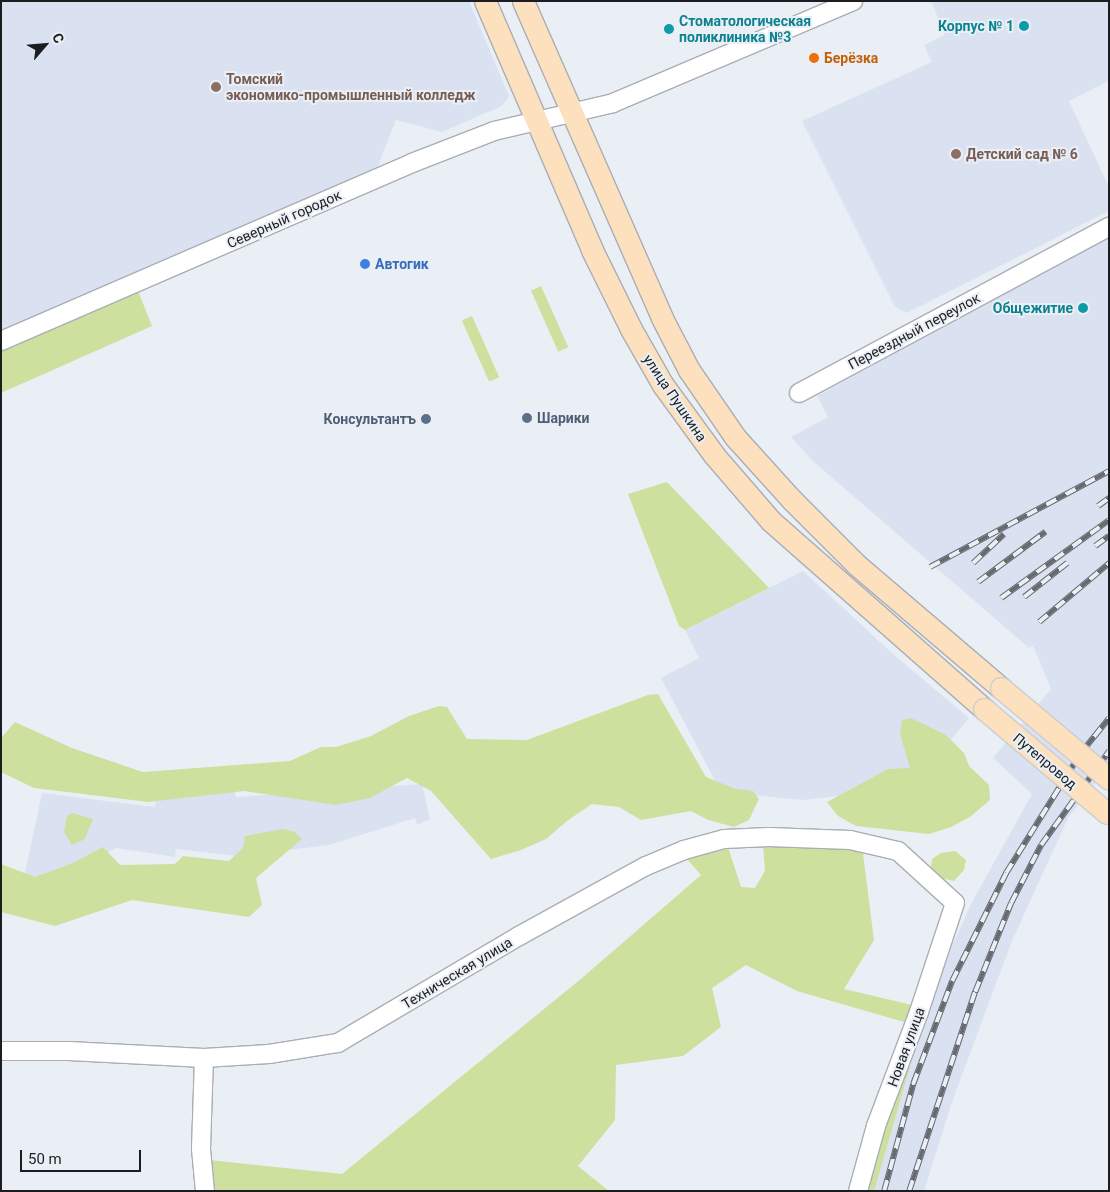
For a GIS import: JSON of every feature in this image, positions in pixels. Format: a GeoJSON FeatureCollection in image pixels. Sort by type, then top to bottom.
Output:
{"type":"FeatureCollection","features":[{"type":"Feature","properties":{"kind":"main road","name":"улица Пушкина"},"geometry":{"type":"LineString","coordinates":[[485,1],[592,250],[631,329],[663,386],[714,455],[771,521],[984,709]]}},
{"type":"Feature","properties":{"kind":"main road","name":"улица Пушкина"},"geometry":{"type":"LineString","coordinates":[[523,1],[662,318],[689,370],[735,438],[792,500],[857,565],[1001,688]]}},
{"type":"Feature","properties":{"kind":"main road","name":"Путепровод"},"geometry":{"type":"LineString","coordinates":[[1001,688],[1109,779]]}},
{"type":"Feature","properties":{"kind":"main road","name":"Путепровод"},"geometry":{"type":"LineString","coordinates":[[984,709],[1108,814]]}},
{"type":"Feature","properties":{"kind":"street","name":"Северный городок"},"geometry":{"type":"LineString","coordinates":[[1,341],[412,163],[494,131],[613,104],[853,1]]}},
{"type":"Feature","properties":{"kind":"street","name":"Переездный переулок"},"geometry":{"type":"LineString","coordinates":[[798,393],[1109,228]]}},
{"type":"Feature","properties":{"kind":"street","name":"Техническая улица"},"geometry":{"type":"LineString","coordinates":[[1,1052],[69,1052],[204,1058],[269,1054],[338,1043],[536,927],[646,866],[684,850],[724,839],[769,837],[850,840],[898,851],[955,903]]}},
{"type":"Feature","properties":{"kind":"street","name":"Новая улица"},"geometry":{"type":"LineString","coordinates":[[858,1191],[876,1126],[919,1012],[955,903]]}},
{"type":"Feature","properties":{"kind":"street"},"geometry":{"type":"LineString","coordinates":[[204,1058],[201,1149],[205,1191]]}},
{"type":"Feature","properties":{"kind":"shaded area"},"geometry":{"type":"Polygon","coordinates":[[[1,1],[469,1],[509,96],[502,106],[442,132],[396,120],[376,171],[1,333],[1,1]]]}},
{"type":"Feature","properties":{"kind":"shaded area","name":"Детский сад № 6"},"geometry":{"type":"Polygon","coordinates":[[[931,1],[1109,1],[1109,81],[1069,101],[1109,187],[1109,211],[907,313],[895,307],[802,121],[932,62],[924,45],[945,35],[931,1]]]}},
{"type":"Feature","properties":{"kind":"shaded area"},"geometry":{"type":"Polygon","coordinates":[[[1109,236],[1109,767],[1068,818],[1012,941],[953,1099],[924,1191],[868,1191],[920,1033],[949,953],[971,904],[1032,794],[993,758],[1051,689],[1033,646],[1039,641],[1029,648],[814,462],[791,437],[828,417],[817,396],[1109,236]]]}},
{"type":"Feature","properties":{"kind":"shaded area"},"geometry":{"type":"Polygon","coordinates":[[[803,571],[892,653],[969,718],[917,780],[865,793],[803,800],[721,792],[661,678],[699,658],[685,630],[803,571]]]}},
{"type":"Feature","properties":{"kind":"shaded area"},"geometry":{"type":"Polygon","coordinates":[[[422,784],[430,819],[417,825],[415,818],[329,845],[237,856],[176,849],[175,857],[116,848],[45,886],[23,882],[42,793],[155,807],[158,789],[235,792],[236,797],[422,784]]]}},
{"type":"Feature","properties":{"kind":"green space"},"geometry":{"type":"Polygon","coordinates":[[[541,286],[568,347],[558,352],[531,290],[541,286]]]}},
{"type":"Feature","properties":{"kind":"green space"},"geometry":{"type":"Polygon","coordinates":[[[138,291],[152,326],[1,393],[1,346],[138,291]]]}},
{"type":"Feature","properties":{"kind":"green space"},"geometry":{"type":"Polygon","coordinates":[[[472,316],[499,377],[489,382],[462,320],[472,316]]]}},
{"type":"Feature","properties":{"kind":"green space"},"geometry":{"type":"Polygon","coordinates":[[[667,482],[769,588],[685,630],[679,626],[628,494],[667,482]]]}},
{"type":"Feature","properties":{"kind":"green space"},"geometry":{"type":"Polygon","coordinates":[[[658,694],[706,777],[736,789],[753,791],[759,799],[749,820],[734,827],[708,820],[691,811],[641,820],[619,807],[592,804],[567,821],[546,839],[521,850],[491,859],[431,791],[407,778],[370,798],[336,805],[244,791],[148,802],[34,788],[1,772],[1,738],[15,722],[72,748],[143,772],[290,761],[321,747],[336,747],[371,736],[409,716],[439,706],[447,707],[467,739],[527,740],[648,695],[658,694]]]}},
{"type":"Feature","properties":{"kind":"green space"},"geometry":{"type":"Polygon","coordinates":[[[911,718],[946,735],[964,753],[969,766],[989,785],[990,800],[970,817],[951,827],[929,834],[856,826],[838,816],[827,802],[888,769],[910,768],[900,734],[902,720],[911,718]]]}},
{"type":"Feature","properties":{"kind":"green space"},"geometry":{"type":"Polygon","coordinates":[[[72,813],[93,819],[85,839],[72,845],[64,832],[67,816],[72,813]]]}},
{"type":"Feature","properties":{"kind":"green space"},"geometry":{"type":"Polygon","coordinates":[[[283,829],[295,832],[302,839],[256,878],[262,905],[249,917],[132,900],[55,926],[1,912],[1,864],[35,877],[73,863],[103,847],[120,865],[175,864],[183,856],[229,861],[243,848],[245,836],[283,829]]]}},
{"type":"Feature","properties":{"kind":"green space"},"geometry":{"type":"Polygon","coordinates":[[[726,841],[741,887],[755,888],[765,871],[763,845],[862,846],[874,940],[844,989],[912,1005],[904,1022],[797,991],[746,965],[712,988],[721,1027],[683,1056],[616,1065],[615,1120],[578,1166],[609,1191],[212,1191],[210,1160],[342,1174],[582,978],[701,875],[687,859],[726,841]]]}},
{"type":"Feature","properties":{"kind":"green space"},"geometry":{"type":"Polygon","coordinates":[[[955,851],[966,860],[964,870],[954,881],[941,878],[931,868],[932,859],[941,853],[955,851]]]}},
{"type":"Feature","properties":{"kind":"green space"},"geometry":{"type":"Polygon","coordinates":[[[908,1066],[910,1067],[874,1191],[863,1191],[871,1160],[908,1066]]]}},
{"type":"Feature","properties":{"kind":"railway"},"geometry":{"type":"LineString","coordinates":[[930,567],[1109,471]]}},
{"type":"Feature","properties":{"kind":"railway"},"geometry":{"type":"LineString","coordinates":[[1098,506],[1109,498]]}},
{"type":"Feature","properties":{"kind":"railway"},"geometry":{"type":"LineString","coordinates":[[1001,598],[1109,520]]}},
{"type":"Feature","properties":{"kind":"railway"},"geometry":{"type":"LineString","coordinates":[[978,582],[1045,532]]}},
{"type":"Feature","properties":{"kind":"railway"},"geometry":{"type":"LineString","coordinates":[[973,563],[1004,534]]}},
{"type":"Feature","properties":{"kind":"railway"},"geometry":{"type":"LineString","coordinates":[[1095,546],[1109,536]]}},
{"type":"Feature","properties":{"kind":"railway"},"geometry":{"type":"LineString","coordinates":[[1024,597],[1067,563]]}},
{"type":"Feature","properties":{"kind":"railway"},"geometry":{"type":"LineString","coordinates":[[1039,622],[1109,563]]}},
{"type":"Feature","properties":{"kind":"railway"},"geometry":{"type":"LineString","coordinates":[[884,1191],[913,1084],[952,981],[1006,873],[1080,754],[1109,718]]}},
{"type":"Feature","properties":{"kind":"railway"},"geometry":{"type":"LineString","coordinates":[[909,1191],[975,992],[1011,903],[1041,845],[1109,751]]}},
{"type":"Feature","properties":{"kind":"place","name":"Корпус № 1"},"geometry":{"type":"Point","coordinates":[1024,26]}},
{"type":"Feature","properties":{"kind":"place","name":"Стоматологическая поликлиника №3"},"geometry":{"type":"Point","coordinates":[669,29]}},
{"type":"Feature","properties":{"kind":"place","name":"Берёзка"},"geometry":{"type":"Point","coordinates":[814,58]}},
{"type":"Feature","properties":{"kind":"place","name":"Томский экономико-промышленный колледж"},"geometry":{"type":"Point","coordinates":[216,87]}},
{"type":"Feature","properties":{"kind":"place","name":"Детский сад № 6"},"geometry":{"type":"Point","coordinates":[956,154]}},
{"type":"Feature","properties":{"kind":"place","name":"Автогик"},"geometry":{"type":"Point","coordinates":[365,264]}},
{"type":"Feature","properties":{"kind":"place","name":"Общежитие"},"geometry":{"type":"Point","coordinates":[1083,308]}},
{"type":"Feature","properties":{"kind":"place","name":"Шарики"},"geometry":{"type":"Point","coordinates":[527,418]}},
{"type":"Feature","properties":{"kind":"place","name":"Консультантъ"},"geometry":{"type":"Point","coordinates":[426,419]}}]}
